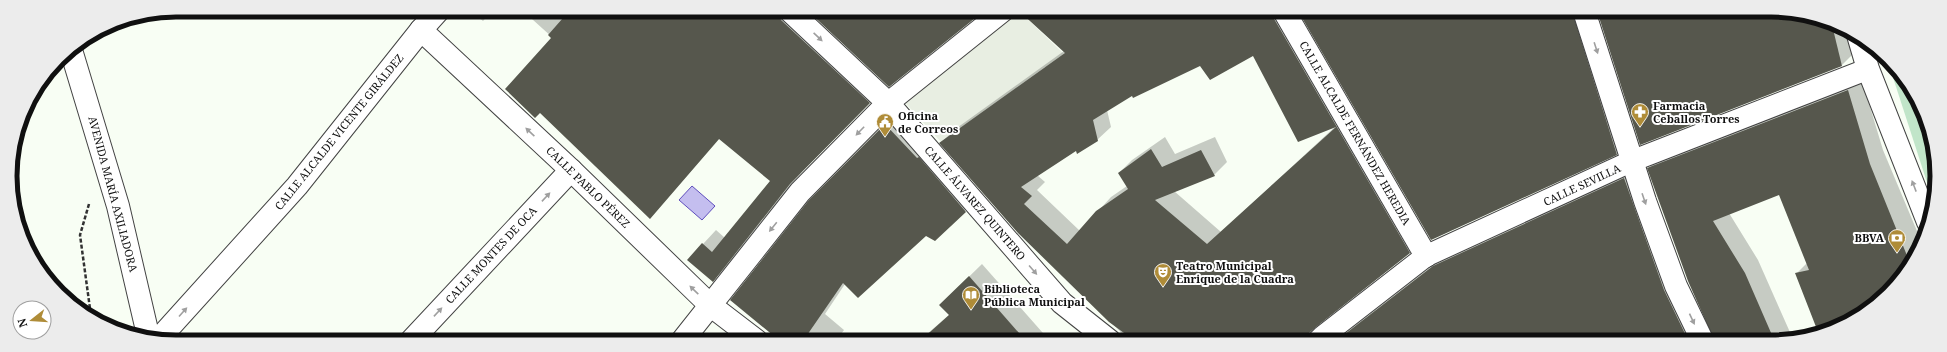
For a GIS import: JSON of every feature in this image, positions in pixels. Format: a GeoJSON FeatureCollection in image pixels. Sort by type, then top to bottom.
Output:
{"type":"FeatureCollection","features":[{"type":"Feature","properties":{"kind":"street","name":"CALLE ALCALDE VICENTE GIRÁLDEZ"},"geometry":{"type":"LineString","coordinates":[[163,335],[297,186],[433,17]]}},
{"type":"Feature","properties":{"kind":"street","name":"CALLE ÁLVAREZ QUINTERO"},"geometry":{"type":"LineString","coordinates":[[797,17],[888,103],[1062,303],[1102,335]]}},
{"type":"Feature","properties":{"kind":"street"},"geometry":{"type":"LineString","coordinates":[[687,335],[800,192],[888,103],[996,17]]}},
{"type":"Feature","properties":{"kind":"street","name":"CALLE ALCALDE FERNÁNDEZ HEREDIA"},"geometry":{"type":"LineString","coordinates":[[1287,17],[1426,256]]}},
{"type":"Feature","properties":{"kind":"street"},"geometry":{"type":"LineString","coordinates":[[1586,17],[1632,161],[1676,286],[1700,335]]}},
{"type":"Feature","properties":{"kind":"street","name":"CALLE PABLO PÉREZ"},"geometry":{"type":"LineString","coordinates":[[421,30],[571,170],[710,305],[749,335]]}},
{"type":"Feature","properties":{"kind":"street"},"geometry":{"type":"LineString","coordinates":[[1861,45],[1868,68],[1925,215]]}},
{"type":"Feature","properties":{"kind":"street","name":"AVENIDA MARÍA AXILIADORA"},"geometry":{"type":"LineString","coordinates":[[72,55],[118,206],[147,332]]}},
{"type":"Feature","properties":{"kind":"street","name":"CALLE SEVILLA"},"geometry":{"type":"LineString","coordinates":[[1324,335],[1426,256],[1632,161],[1868,68]]}},
{"type":"Feature","properties":{"kind":"street","name":"CALLE MONTES DE OCA"},"geometry":{"type":"LineString","coordinates":[[417,335],[571,170]]}},
{"type":"Feature","properties":{"kind":"path"},"geometry":{"type":"LineString","coordinates":[[90,202],[80,235],[90,310]]}},
{"type":"Feature","properties":{"kind":"green space"},"geometry":{"type":"Polygon","coordinates":[[[1891,71],[1909,97],[1922,125],[1929,155],[1930,190],[1891,71]]]}},
{"type":"Feature","properties":{"kind":"shaded area"},"geometry":{"type":"Polygon","coordinates":[[[982,17],[1025,17],[1065,55],[1047,68],[1045,67],[941,142],[898,95],[982,17]]]}},
{"type":"Feature","properties":{"kind":"shaded area"},"geometry":{"type":"Polygon","coordinates":[[[692,186],[715,206],[702,220],[679,200],[692,186]]]}},
{"type":"Feature","properties":{"kind":"building"},"geometry":{"type":"Polygon","coordinates":[[[564,17],[780,17],[781,20],[870,103],[790,184],[713,282],[687,260],[702,243],[712,252],[770,181],[719,139],[650,219],[540,113],[535,118],[505,89],[551,38],[548,35],[564,17]]]}},
{"type":"Feature","properties":{"kind":"building"},"geometry":{"type":"Polygon","coordinates":[[[814,17],[976,17],[889,87],[814,17]]]}},
{"type":"Feature","properties":{"kind":"building"},"geometry":{"type":"Polygon","coordinates":[[[1026,17],[1273,17],[1410,253],[1316,327],[1308,335],[1127,335],[1109,322],[1018,233],[939,143],[1065,53],[1026,17]],[[1253,56],[1210,80],[1200,66],[1133,98],[1132,96],[1093,120],[1098,141],[1077,154],[1076,151],[1021,187],[1032,196],[1024,204],[1067,244],[1096,211],[1128,189],[1118,173],[1151,149],[1162,167],[1201,150],[1215,176],[1155,200],[1207,244],[1336,127],[1298,142],[1253,56]]]}},
{"type":"Feature","properties":{"kind":"building"},"geometry":{"type":"Polygon","coordinates":[[[1301,17],[1574,17],[1617,155],[1431,240],[1301,17]]]}},
{"type":"Feature","properties":{"kind":"building"},"geometry":{"type":"Polygon","coordinates":[[[1599,17],[1781,17],[1812,22],[1833,29],[1842,66],[1640,145],[1599,17]]]}},
{"type":"Feature","properties":{"kind":"building"},"geometry":{"type":"Polygon","coordinates":[[[1848,90],[1870,164],[1908,258],[1891,281],[1876,296],[1841,319],[1817,329],[1795,273],[1809,270],[1779,195],[1713,221],[1745,273],[1772,335],[1712,335],[1688,281],[1647,168],[1848,90]]]}},
{"type":"Feature","properties":{"kind":"building"},"geometry":{"type":"Polygon","coordinates":[[[885,124],[917,158],[919,157],[966,212],[935,241],[926,236],[858,298],[843,283],[807,335],[773,335],[730,300],[809,200],[885,124]]]}},
{"type":"Feature","properties":{"kind":"building"},"geometry":{"type":"Polygon","coordinates":[[[1624,178],[1664,290],[1686,335],[1344,335],[1433,266],[1624,178]]]}},
{"type":"Feature","properties":{"kind":"building","name":"Biblioteca Pública Municipal"},"geometry":{"type":"Polygon","coordinates":[[[969,276],[1021,335],[927,335],[949,315],[939,305],[969,276]]]}},
{"type":"Feature","properties":{"kind":"place","name":"Farmacia Ceballos Torres"},"geometry":{"type":"Point","coordinates":[1640,127]}},
{"type":"Feature","properties":{"kind":"place","name":"Oficina de Correos"},"geometry":{"type":"Point","coordinates":[885,137]}},
{"type":"Feature","properties":{"kind":"place","name":"BBVA"},"geometry":{"type":"Point","coordinates":[1897,253]}},
{"type":"Feature","properties":{"kind":"place","name":"Teatro Municipal Enrique de la Cuadra"},"geometry":{"type":"Point","coordinates":[1163,287]}},
{"type":"Feature","properties":{"kind":"place","name":"Biblioteca Pública Municipal"},"geometry":{"type":"Point","coordinates":[971,310]}}]}
